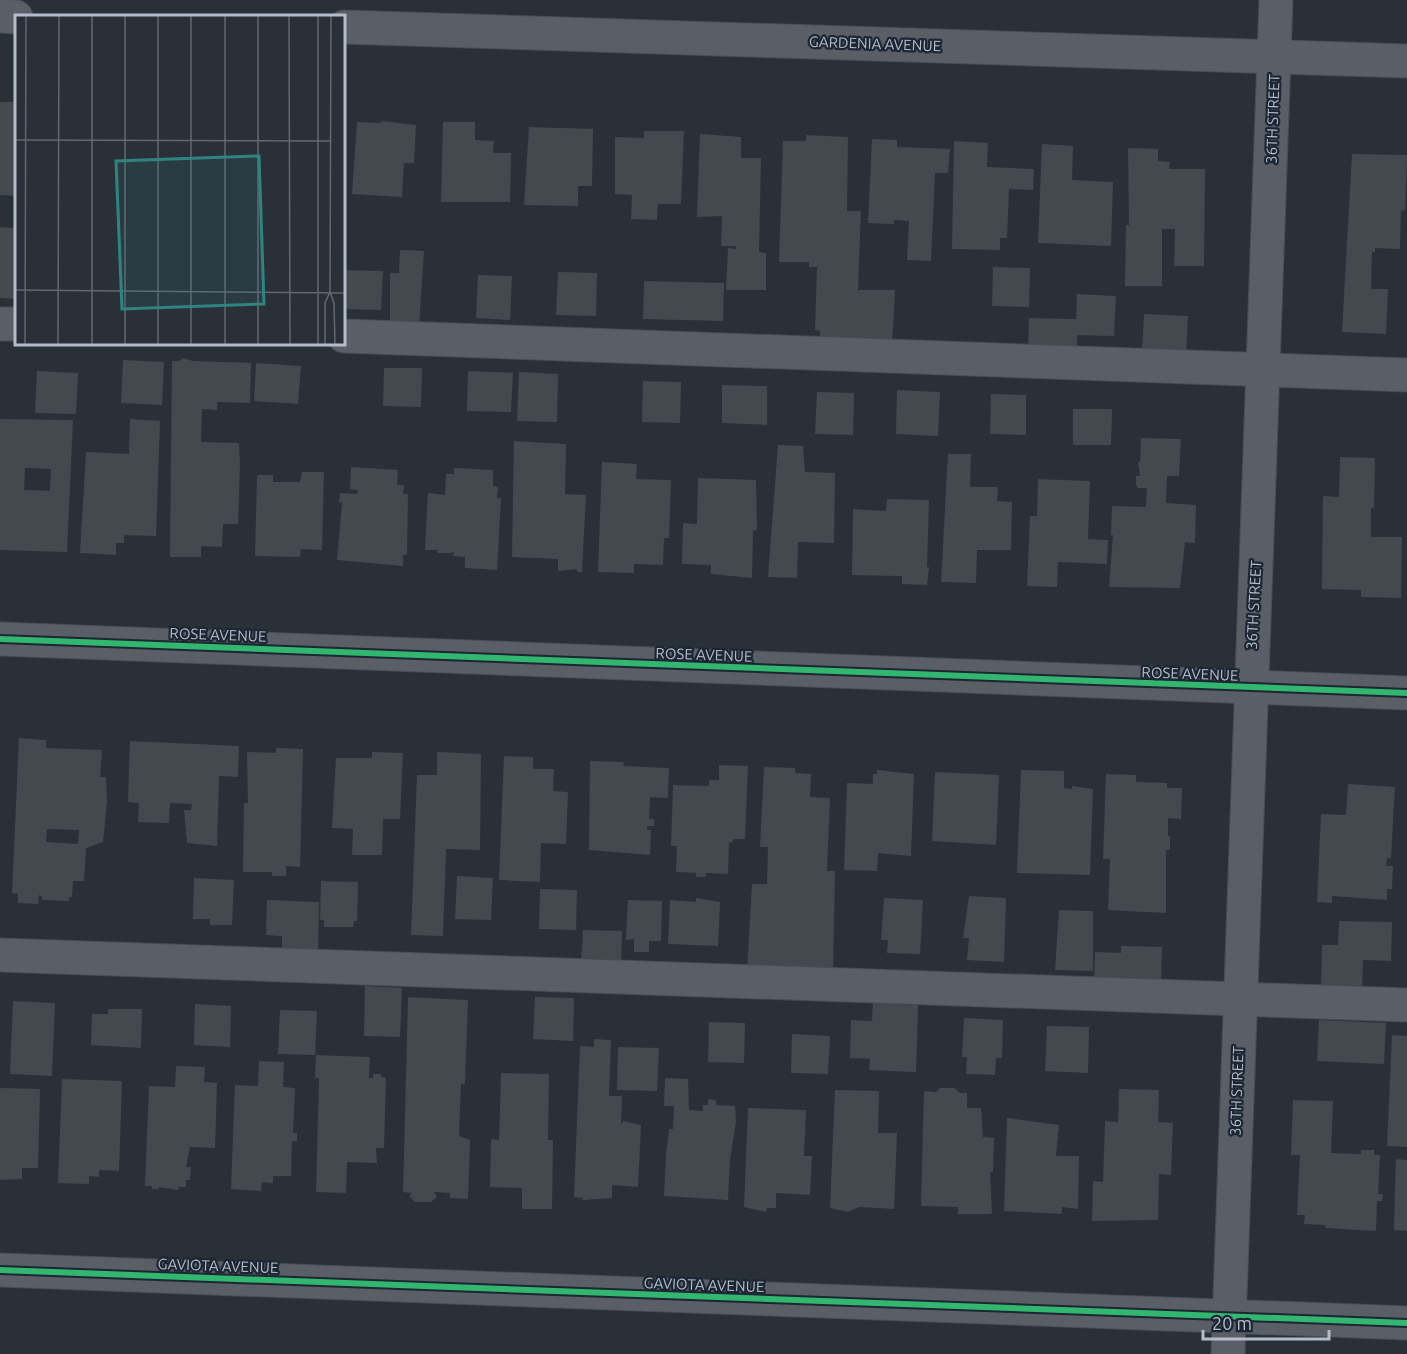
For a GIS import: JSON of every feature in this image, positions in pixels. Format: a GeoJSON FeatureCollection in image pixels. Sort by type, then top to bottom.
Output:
{"type":"FeatureCollection","features":[{"type":"Feature","properties":{"kind":"street","name":"36TH STREET"},"geometry":{"type":"LineString","coordinates":[[1228,1354],[1276,0]]}},
{"type":"Feature","properties":{"kind":"street"},"geometry":{"type":"LineString","coordinates":[[0,16],[15,17]]}},
{"type":"Feature","properties":{"kind":"street","name":"GARDENIA AVENUE"},"geometry":{"type":"LineString","coordinates":[[345,27],[1407,62]]}},
{"type":"Feature","properties":{"kind":"street"},"geometry":{"type":"LineString","coordinates":[[345,336],[1407,375]]}},
{"type":"Feature","properties":{"kind":"street","name":"ROSE AVENUE"},"geometry":{"type":"LineString","coordinates":[[0,639],[1407,693]]}},
{"type":"Feature","properties":{"kind":"street"},"geometry":{"type":"LineString","coordinates":[[0,955],[1407,1005]]}},
{"type":"Feature","properties":{"kind":"street","name":"GAVIOTA AVENUE"},"geometry":{"type":"LineString","coordinates":[[0,1270],[1407,1323]]}},
{"type":"Feature","properties":{"kind":"building"},"geometry":{"type":"Polygon","coordinates":[[[0,102],[15,102],[15,196],[0,195],[0,102]]]}},
{"type":"Feature","properties":{"kind":"building"},"geometry":{"type":"Polygon","coordinates":[[[381,121],[416,125],[414,163],[404,163],[402,197],[352,194],[357,122],[381,123],[381,121]]]}},
{"type":"Feature","properties":{"kind":"building"},"geometry":{"type":"Polygon","coordinates":[[[443,122],[475,122],[475,140],[494,141],[493,153],[511,153],[510,202],[441,202],[443,122]]]}},
{"type":"Feature","properties":{"kind":"building"},"geometry":{"type":"Polygon","coordinates":[[[529,127],[593,129],[592,186],[578,186],[578,206],[524,205],[529,127]]]}},
{"type":"Feature","properties":{"kind":"building"},"geometry":{"type":"Polygon","coordinates":[[[644,131],[684,131],[681,204],[658,204],[657,220],[631,219],[632,195],[615,194],[615,137],[644,138],[644,131]]]}},
{"type":"Feature","properties":{"kind":"building"},"geometry":{"type":"Polygon","coordinates":[[[700,134],[741,137],[741,158],[761,158],[759,252],[766,253],[766,290],[726,290],[728,248],[736,249],[736,246],[721,246],[722,216],[697,217],[700,134]]]}},
{"type":"Feature","properties":{"kind":"building"},"geometry":{"type":"Polygon","coordinates":[[[806,135],[848,137],[847,211],[861,211],[858,290],[895,290],[892,344],[820,343],[820,331],[815,330],[817,267],[809,267],[809,262],[779,262],[783,141],[806,141],[806,135]]]}},
{"type":"Feature","properties":{"kind":"building"},"geometry":{"type":"Polygon","coordinates":[[[872,139],[897,140],[897,147],[950,149],[948,173],[935,173],[931,261],[907,260],[909,221],[894,220],[894,224],[868,223],[872,139]]]}},
{"type":"Feature","properties":{"kind":"building"},"geometry":{"type":"Polygon","coordinates":[[[954,141],[988,143],[987,167],[1034,169],[1033,190],[1009,189],[1007,238],[1000,238],[1000,250],[952,249],[954,141]]]}},
{"type":"Feature","properties":{"kind":"building"},"geometry":{"type":"Polygon","coordinates":[[[1042,144],[1073,146],[1072,180],[1113,182],[1111,246],[1038,243],[1042,144]]]}},
{"type":"Feature","properties":{"kind":"building"},"geometry":{"type":"Polygon","coordinates":[[[1128,148],[1158,149],[1158,161],[1170,162],[1169,169],[1205,169],[1204,266],[1174,266],[1175,229],[1162,229],[1162,286],[1125,286],[1126,225],[1129,225],[1128,148]]]}},
{"type":"Feature","properties":{"kind":"building"},"geometry":{"type":"Polygon","coordinates":[[[1352,154],[1407,155],[1405,211],[1401,210],[1400,249],[1375,248],[1375,252],[1372,252],[1371,289],[1388,289],[1386,334],[1342,332],[1352,154]]]}},
{"type":"Feature","properties":{"kind":"building"},"geometry":{"type":"Polygon","coordinates":[[[0,227],[15,228],[15,299],[0,298],[0,227]]]}},
{"type":"Feature","properties":{"kind":"building"},"geometry":{"type":"Polygon","coordinates":[[[400,250],[424,251],[419,327],[390,327],[390,273],[399,273],[400,250]]]}},
{"type":"Feature","properties":{"kind":"building"},"geometry":{"type":"Polygon","coordinates":[[[993,267],[1030,268],[1029,307],[992,306],[993,267]]]}},
{"type":"Feature","properties":{"kind":"building"},"geometry":{"type":"Polygon","coordinates":[[[345,270],[383,271],[381,310],[345,309],[345,270]]]}},
{"type":"Feature","properties":{"kind":"building"},"geometry":{"type":"Polygon","coordinates":[[[558,272],[597,273],[596,316],[556,315],[558,272]]]}},
{"type":"Feature","properties":{"kind":"building"},"geometry":{"type":"Polygon","coordinates":[[[478,275],[512,276],[510,320],[476,318],[478,275]]]}},
{"type":"Feature","properties":{"kind":"building"},"geometry":{"type":"Polygon","coordinates":[[[644,281],[724,283],[723,321],[643,319],[644,281]]]}},
{"type":"Feature","properties":{"kind":"building"},"geometry":{"type":"Polygon","coordinates":[[[1077,294],[1116,296],[1114,336],[1077,335],[1077,351],[1028,349],[1029,318],[1076,319],[1077,294]]]}},
{"type":"Feature","properties":{"kind":"building"},"geometry":{"type":"Polygon","coordinates":[[[1144,314],[1188,316],[1186,356],[1142,353],[1144,314]]]}},
{"type":"Feature","properties":{"kind":"building"},"geometry":{"type":"Polygon","coordinates":[[[183,358],[193,361],[251,363],[250,403],[217,402],[217,410],[202,409],[201,442],[239,443],[240,466],[238,524],[223,524],[222,547],[201,546],[201,557],[170,557],[172,361],[179,361],[183,358]]]}},
{"type":"Feature","properties":{"kind":"building"},"geometry":{"type":"Polygon","coordinates":[[[123,360],[164,362],[162,405],[121,403],[123,360]]]}},
{"type":"Feature","properties":{"kind":"building"},"geometry":{"type":"Polygon","coordinates":[[[256,363],[301,366],[298,404],[254,401],[256,363]]]}},
{"type":"Feature","properties":{"kind":"building"},"geometry":{"type":"Polygon","coordinates":[[[384,368],[422,368],[421,407],[383,406],[384,368]]]}},
{"type":"Feature","properties":{"kind":"building"},"geometry":{"type":"Polygon","coordinates":[[[37,371],[78,373],[76,414],[35,413],[37,371]]]}},
{"type":"Feature","properties":{"kind":"building"},"geometry":{"type":"Polygon","coordinates":[[[468,371],[513,373],[511,412],[467,411],[468,371]]]}},
{"type":"Feature","properties":{"kind":"building"},"geometry":{"type":"Polygon","coordinates":[[[519,372],[558,374],[557,422],[517,421],[519,372]]]}},
{"type":"Feature","properties":{"kind":"building"},"geometry":{"type":"Polygon","coordinates":[[[643,381],[681,382],[680,423],[642,422],[643,381]]]}},
{"type":"Feature","properties":{"kind":"building"},"geometry":{"type":"Polygon","coordinates":[[[722,385],[767,386],[767,425],[722,423],[722,385]]]}},
{"type":"Feature","properties":{"kind":"building"},"geometry":{"type":"Polygon","coordinates":[[[897,390],[940,392],[938,436],[896,434],[897,390]]]}},
{"type":"Feature","properties":{"kind":"building"},"geometry":{"type":"Polygon","coordinates":[[[817,392],[854,393],[853,435],[815,434],[817,392]]]}},
{"type":"Feature","properties":{"kind":"building"},"geometry":{"type":"Polygon","coordinates":[[[991,394],[1026,395],[1026,435],[990,434],[991,394]]]}},
{"type":"Feature","properties":{"kind":"building"},"geometry":{"type":"Polygon","coordinates":[[[1073,409],[1112,409],[1111,445],[1073,445],[1073,409]]]}},
{"type":"Feature","properties":{"kind":"building"},"geometry":{"type":"Polygon","coordinates":[[[0,419],[73,420],[67,552],[0,550],[0,419]],[[25,468],[24,490],[50,491],[51,469],[25,468]]]}},
{"type":"Feature","properties":{"kind":"building"},"geometry":{"type":"Polygon","coordinates":[[[130,419],[160,421],[156,536],[124,535],[124,543],[116,543],[116,555],[80,553],[86,452],[129,454],[130,419]]]}},
{"type":"Feature","properties":{"kind":"building"},"geometry":{"type":"Polygon","coordinates":[[[1141,438],[1181,439],[1179,476],[1167,476],[1166,503],[1196,505],[1195,543],[1185,542],[1180,588],[1109,587],[1113,535],[1111,535],[1112,506],[1146,507],[1147,488],[1138,488],[1136,485],[1136,476],[1140,476],[1138,462],[1140,462],[1141,438]]]}},
{"type":"Feature","properties":{"kind":"building"},"geometry":{"type":"Polygon","coordinates":[[[514,441],[566,444],[565,494],[586,495],[582,572],[577,572],[577,569],[558,571],[558,559],[512,557],[514,441]]]}},
{"type":"Feature","properties":{"kind":"building"},"geometry":{"type":"Polygon","coordinates":[[[778,445],[803,446],[805,472],[835,473],[834,543],[798,542],[797,578],[768,577],[778,445]]]}},
{"type":"Feature","properties":{"kind":"building"},"geometry":{"type":"Polygon","coordinates":[[[948,454],[971,454],[970,487],[998,487],[997,501],[1012,502],[1011,550],[977,550],[976,583],[941,582],[948,454]]]}},
{"type":"Feature","properties":{"kind":"building"},"geometry":{"type":"Polygon","coordinates":[[[1340,457],[1375,458],[1371,537],[1402,537],[1401,598],[1361,597],[1361,590],[1322,589],[1323,496],[1339,497],[1340,457]]]}},
{"type":"Feature","properties":{"kind":"building"},"geometry":{"type":"Polygon","coordinates":[[[602,462],[637,464],[636,479],[671,480],[669,538],[664,538],[663,565],[634,564],[634,573],[598,572],[602,462]]]}},
{"type":"Feature","properties":{"kind":"building"},"geometry":{"type":"Polygon","coordinates":[[[351,467],[398,470],[397,485],[404,485],[403,494],[408,494],[407,555],[403,555],[403,566],[337,560],[342,503],[339,502],[340,493],[357,494],[358,490],[350,489],[351,467]]]}},
{"type":"Feature","properties":{"kind":"building"},"geometry":{"type":"Polygon","coordinates":[[[454,468],[493,470],[493,486],[498,487],[497,498],[501,498],[497,570],[465,568],[465,557],[453,556],[454,551],[437,553],[438,550],[425,550],[428,493],[445,495],[446,474],[454,474],[454,468]]]}},
{"type":"Feature","properties":{"kind":"building"},"geometry":{"type":"Polygon","coordinates":[[[302,472],[324,472],[322,550],[301,549],[300,557],[255,556],[257,475],[273,475],[273,482],[300,482],[302,472]]]}},
{"type":"Feature","properties":{"kind":"building"},"geometry":{"type":"Polygon","coordinates":[[[698,478],[756,480],[757,530],[753,530],[752,578],[711,574],[711,565],[682,564],[683,523],[697,524],[698,478]]]}},
{"type":"Feature","properties":{"kind":"building"},"geometry":{"type":"Polygon","coordinates":[[[1038,479],[1090,481],[1088,539],[1108,540],[1107,564],[1058,562],[1057,587],[1027,586],[1030,516],[1037,516],[1038,479]]]}},
{"type":"Feature","properties":{"kind":"building"},"geometry":{"type":"Polygon","coordinates":[[[887,499],[929,500],[927,585],[902,584],[902,576],[852,575],[853,509],[886,511],[887,499]]]}},
{"type":"Feature","properties":{"kind":"building"},"geometry":{"type":"Polygon","coordinates":[[[19,738],[46,740],[46,748],[102,750],[100,777],[106,777],[107,801],[103,842],[86,848],[84,881],[73,881],[72,897],[69,897],[69,901],[42,900],[42,896],[39,895],[38,904],[18,903],[18,894],[12,893],[19,738]],[[47,829],[46,842],[78,844],[79,830],[47,829]]]}},
{"type":"Feature","properties":{"kind":"building"},"geometry":{"type":"Polygon","coordinates":[[[130,741],[239,746],[238,777],[219,776],[217,846],[187,843],[184,810],[191,810],[192,804],[170,803],[169,823],[138,822],[139,803],[128,802],[130,741]]]}},
{"type":"Feature","properties":{"kind":"building"},"geometry":{"type":"Polygon","coordinates":[[[276,748],[303,749],[300,867],[286,866],[286,876],[272,876],[272,872],[243,872],[244,803],[248,803],[247,752],[276,753],[276,748]]]}},
{"type":"Feature","properties":{"kind":"building"},"geometry":{"type":"Polygon","coordinates":[[[372,752],[403,753],[400,819],[383,819],[382,855],[352,855],[353,829],[332,828],[336,758],[372,758],[372,752]]]}},
{"type":"Feature","properties":{"kind":"building"},"geometry":{"type":"Polygon","coordinates":[[[437,752],[481,754],[480,850],[446,849],[443,936],[411,935],[417,775],[437,775],[437,752]]]}},
{"type":"Feature","properties":{"kind":"building"},"geometry":{"type":"Polygon","coordinates":[[[504,756],[533,757],[533,769],[554,769],[553,791],[568,792],[566,844],[541,843],[540,882],[499,880],[504,756]]]}},
{"type":"Feature","properties":{"kind":"building"},"geometry":{"type":"Polygon","coordinates":[[[590,761],[624,762],[623,766],[669,768],[668,798],[650,797],[649,819],[654,819],[654,826],[647,826],[647,830],[651,830],[650,855],[589,850],[590,761]]]}},
{"type":"Feature","properties":{"kind":"building"},"geometry":{"type":"Polygon","coordinates":[[[719,765],[748,766],[745,839],[733,839],[733,842],[729,842],[728,874],[706,873],[706,877],[696,877],[696,873],[676,872],[677,846],[671,846],[673,785],[709,786],[709,780],[719,780],[719,765]]]}},
{"type":"Feature","properties":{"kind":"building"},"geometry":{"type":"Polygon","coordinates":[[[764,767],[795,768],[795,773],[811,774],[810,797],[830,798],[827,871],[835,871],[833,974],[747,971],[752,884],[767,884],[768,847],[760,847],[764,767]]]}},
{"type":"Feature","properties":{"kind":"building"},"geometry":{"type":"Polygon","coordinates":[[[877,770],[914,774],[911,856],[878,853],[877,871],[844,870],[847,783],[873,784],[873,774],[877,774],[877,770]]]}},
{"type":"Feature","properties":{"kind":"building"},"geometry":{"type":"Polygon","coordinates":[[[1021,770],[1064,771],[1064,788],[1072,789],[1072,786],[1093,789],[1090,875],[1017,873],[1021,770]]]}},
{"type":"Feature","properties":{"kind":"building"},"geometry":{"type":"Polygon","coordinates":[[[935,772],[999,775],[996,845],[932,841],[935,772]]]}},
{"type":"Feature","properties":{"kind":"building"},"geometry":{"type":"Polygon","coordinates":[[[1106,774],[1136,775],[1136,782],[1167,783],[1167,788],[1182,788],[1181,819],[1168,818],[1170,850],[1166,850],[1166,913],[1108,910],[1110,859],[1103,859],[1106,774]]]}},
{"type":"Feature","properties":{"kind":"building"},"geometry":{"type":"Polygon","coordinates":[[[1348,784],[1395,787],[1391,858],[1387,858],[1386,866],[1393,866],[1392,889],[1387,889],[1387,900],[1332,896],[1332,903],[1317,902],[1321,814],[1346,815],[1348,784]]]}},
{"type":"Feature","properties":{"kind":"building"},"geometry":{"type":"Polygon","coordinates":[[[457,876],[493,878],[491,920],[455,919],[457,876]]]}},
{"type":"Feature","properties":{"kind":"building"},"geometry":{"type":"Polygon","coordinates":[[[194,878],[234,880],[232,925],[210,925],[210,919],[193,919],[194,878]]]}},
{"type":"Feature","properties":{"kind":"building"},"geometry":{"type":"Polygon","coordinates":[[[321,881],[358,882],[357,921],[354,921],[353,927],[324,927],[324,920],[320,920],[321,881]]]}},
{"type":"Feature","properties":{"kind":"building"},"geometry":{"type":"Polygon","coordinates":[[[540,889],[577,890],[576,930],[539,929],[540,889]]]}},
{"type":"Feature","properties":{"kind":"building"},"geometry":{"type":"Polygon","coordinates":[[[969,896],[1006,898],[1004,962],[967,960],[969,938],[963,938],[969,896]]]}},
{"type":"Feature","properties":{"kind":"building"},"geometry":{"type":"Polygon","coordinates":[[[696,898],[720,902],[718,946],[668,944],[670,900],[696,902],[696,898]]]}},
{"type":"Feature","properties":{"kind":"building"},"geometry":{"type":"Polygon","coordinates":[[[884,898],[923,900],[920,954],[887,953],[888,940],[881,940],[884,898]]]}},
{"type":"Feature","properties":{"kind":"building"},"geometry":{"type":"Polygon","coordinates":[[[267,900],[319,902],[318,953],[282,952],[282,936],[266,935],[267,900]]]}},
{"type":"Feature","properties":{"kind":"building"},"geometry":{"type":"Polygon","coordinates":[[[628,900],[662,901],[661,941],[649,941],[649,952],[634,952],[634,939],[626,940],[628,900]]]}},
{"type":"Feature","properties":{"kind":"building"},"geometry":{"type":"Polygon","coordinates":[[[1059,910],[1093,911],[1093,971],[1055,970],[1059,910]]]}},
{"type":"Feature","properties":{"kind":"building"},"geometry":{"type":"Polygon","coordinates":[[[1339,921],[1392,922],[1391,961],[1363,960],[1362,992],[1321,991],[1322,945],[1338,945],[1339,921]]]}},
{"type":"Feature","properties":{"kind":"building"},"geometry":{"type":"Polygon","coordinates":[[[583,930],[622,931],[621,966],[581,964],[583,930]]]}},
{"type":"Feature","properties":{"kind":"building"},"geometry":{"type":"Polygon","coordinates":[[[1121,946],[1162,947],[1161,985],[1094,980],[1095,952],[1121,953],[1121,946]]]}},
{"type":"Feature","properties":{"kind":"building"},"geometry":{"type":"Polygon","coordinates":[[[365,986],[402,988],[400,1037],[364,1036],[365,986]]]}},
{"type":"Feature","properties":{"kind":"building"},"geometry":{"type":"Polygon","coordinates":[[[408,997],[468,1000],[465,1084],[461,1084],[459,1136],[470,1140],[468,1199],[450,1198],[450,1193],[434,1192],[437,1197],[431,1202],[415,1202],[409,1196],[412,1193],[403,1192],[408,997]]]}},
{"type":"Feature","properties":{"kind":"building"},"geometry":{"type":"Polygon","coordinates":[[[535,997],[574,998],[573,1041],[533,1039],[535,997]]]}},
{"type":"Feature","properties":{"kind":"building"},"geometry":{"type":"Polygon","coordinates":[[[13,1001],[55,1003],[52,1076],[10,1074],[13,1001]]]}},
{"type":"Feature","properties":{"kind":"building"},"geometry":{"type":"Polygon","coordinates":[[[873,1003],[918,1005],[916,1072],[869,1070],[870,1059],[850,1058],[851,1020],[872,1021],[873,1003]]]}},
{"type":"Feature","properties":{"kind":"building"},"geometry":{"type":"Polygon","coordinates":[[[195,1004],[231,1006],[230,1047],[194,1045],[195,1004]]]}},
{"type":"Feature","properties":{"kind":"building"},"geometry":{"type":"Polygon","coordinates":[[[108,1009],[142,1009],[141,1048],[91,1045],[92,1014],[108,1014],[108,1009]]]}},
{"type":"Feature","properties":{"kind":"building"},"geometry":{"type":"Polygon","coordinates":[[[280,1010],[317,1011],[315,1055],[278,1054],[280,1010]]]}},
{"type":"Feature","properties":{"kind":"building"},"geometry":{"type":"Polygon","coordinates":[[[964,1018],[1003,1020],[1002,1058],[996,1058],[995,1075],[966,1074],[967,1057],[962,1057],[964,1018]]]}},
{"type":"Feature","properties":{"kind":"building"},"geometry":{"type":"Polygon","coordinates":[[[1319,1020],[1386,1023],[1384,1064],[1317,1061],[1319,1020]]]}},
{"type":"Feature","properties":{"kind":"building"},"geometry":{"type":"Polygon","coordinates":[[[709,1022],[745,1023],[744,1063],[708,1062],[709,1022]]]}},
{"type":"Feature","properties":{"kind":"building"},"geometry":{"type":"Polygon","coordinates":[[[1047,1026],[1089,1027],[1088,1073],[1045,1071],[1047,1026]]]}},
{"type":"Feature","properties":{"kind":"building"},"geometry":{"type":"Polygon","coordinates":[[[792,1034],[830,1036],[828,1074],[791,1073],[792,1034]]]}},
{"type":"Feature","properties":{"kind":"building"},"geometry":{"type":"Polygon","coordinates":[[[1392,1035],[1407,1036],[1407,1147],[1387,1146],[1392,1035]]]}},
{"type":"Feature","properties":{"kind":"building"},"geometry":{"type":"Polygon","coordinates":[[[594,1039],[611,1040],[609,1096],[622,1096],[621,1125],[623,1121],[641,1125],[638,1187],[612,1185],[612,1198],[582,1200],[583,1198],[574,1197],[580,1046],[594,1047],[594,1039]]]}},
{"type":"Feature","properties":{"kind":"building"},"geometry":{"type":"Polygon","coordinates":[[[618,1047],[659,1048],[657,1091],[617,1090],[618,1047]]]}},
{"type":"Feature","properties":{"kind":"building"},"geometry":{"type":"Polygon","coordinates":[[[316,1055],[370,1057],[369,1078],[373,1078],[373,1074],[381,1074],[381,1077],[386,1078],[384,1148],[376,1148],[377,1163],[347,1162],[346,1193],[316,1192],[319,1078],[315,1078],[316,1055]]]}},
{"type":"Feature","properties":{"kind":"building"},"geometry":{"type":"Polygon","coordinates":[[[259,1061],[284,1062],[283,1087],[295,1088],[293,1133],[297,1133],[297,1141],[292,1141],[291,1176],[273,1176],[273,1183],[262,1182],[261,1191],[231,1189],[235,1085],[258,1086],[259,1061]]]}},
{"type":"Feature","properties":{"kind":"building"},"geometry":{"type":"Polygon","coordinates":[[[176,1066],[205,1067],[204,1082],[217,1083],[215,1148],[190,1147],[186,1167],[191,1167],[190,1180],[186,1180],[186,1187],[178,1187],[178,1190],[159,1187],[159,1189],[152,1189],[152,1186],[145,1186],[149,1086],[175,1087],[176,1066]]]}},
{"type":"Feature","properties":{"kind":"building"},"geometry":{"type":"Polygon","coordinates":[[[501,1073],[549,1074],[548,1140],[553,1140],[552,1209],[522,1209],[522,1188],[490,1187],[491,1139],[499,1140],[501,1073]]]}},
{"type":"Feature","properties":{"kind":"building"},"geometry":{"type":"Polygon","coordinates":[[[665,1078],[688,1079],[689,1110],[703,1111],[703,1105],[708,1105],[708,1099],[716,1100],[716,1105],[735,1106],[736,1122],[730,1160],[728,1200],[664,1196],[666,1155],[669,1129],[673,1129],[674,1106],[664,1106],[665,1078]]]}},
{"type":"Feature","properties":{"kind":"building"},"geometry":{"type":"Polygon","coordinates":[[[62,1079],[122,1081],[119,1171],[99,1170],[99,1177],[89,1176],[89,1184],[58,1183],[62,1079]]]}},
{"type":"Feature","properties":{"kind":"building"},"geometry":{"type":"Polygon","coordinates":[[[0,1088],[40,1089],[38,1168],[22,1168],[22,1179],[0,1180],[0,1088]]]}},
{"type":"Feature","properties":{"kind":"building"},"geometry":{"type":"Polygon","coordinates":[[[940,1088],[954,1088],[960,1093],[967,1093],[967,1108],[981,1108],[983,1137],[994,1138],[993,1172],[990,1172],[992,1214],[958,1214],[958,1207],[921,1206],[924,1091],[936,1092],[940,1088]]]}},
{"type":"Feature","properties":{"kind":"building"},"geometry":{"type":"Polygon","coordinates":[[[1119,1089],[1159,1090],[1158,1122],[1173,1123],[1171,1175],[1159,1174],[1158,1220],[1092,1221],[1093,1181],[1103,1182],[1105,1121],[1118,1122],[1119,1089]]]}},
{"type":"Feature","properties":{"kind":"building"},"geometry":{"type":"Polygon","coordinates":[[[835,1090],[879,1091],[878,1133],[897,1133],[894,1209],[859,1207],[848,1212],[830,1208],[835,1090]]]}},
{"type":"Feature","properties":{"kind":"building"},"geometry":{"type":"Polygon","coordinates":[[[1293,1100],[1333,1101],[1331,1153],[1361,1154],[1361,1150],[1374,1150],[1374,1155],[1380,1155],[1378,1194],[1383,1194],[1382,1201],[1377,1201],[1376,1231],[1325,1228],[1326,1225],[1304,1224],[1305,1215],[1297,1215],[1300,1155],[1291,1155],[1293,1100]]]}},
{"type":"Feature","properties":{"kind":"building"},"geometry":{"type":"Polygon","coordinates":[[[748,1108],[806,1110],[804,1156],[812,1156],[810,1195],[776,1193],[776,1208],[767,1208],[766,1212],[744,1207],[748,1108]]]}},
{"type":"Feature","properties":{"kind":"building"},"geometry":{"type":"Polygon","coordinates":[[[1007,1118],[1059,1125],[1056,1156],[1079,1156],[1078,1209],[1062,1207],[1062,1214],[1004,1211],[1007,1118]]]}},
{"type":"Feature","properties":{"kind":"building"},"geometry":{"type":"Polygon","coordinates":[[[1396,1159],[1407,1160],[1407,1231],[1394,1230],[1396,1159]]]}},
{"type":"Feature","properties":{"kind":"cycle path"},"geometry":{"type":"LineString","coordinates":[[0,639],[1407,693]]}},
{"type":"Feature","properties":{"kind":"cycle path"},"geometry":{"type":"LineString","coordinates":[[0,1270],[1407,1323]]}}]}
